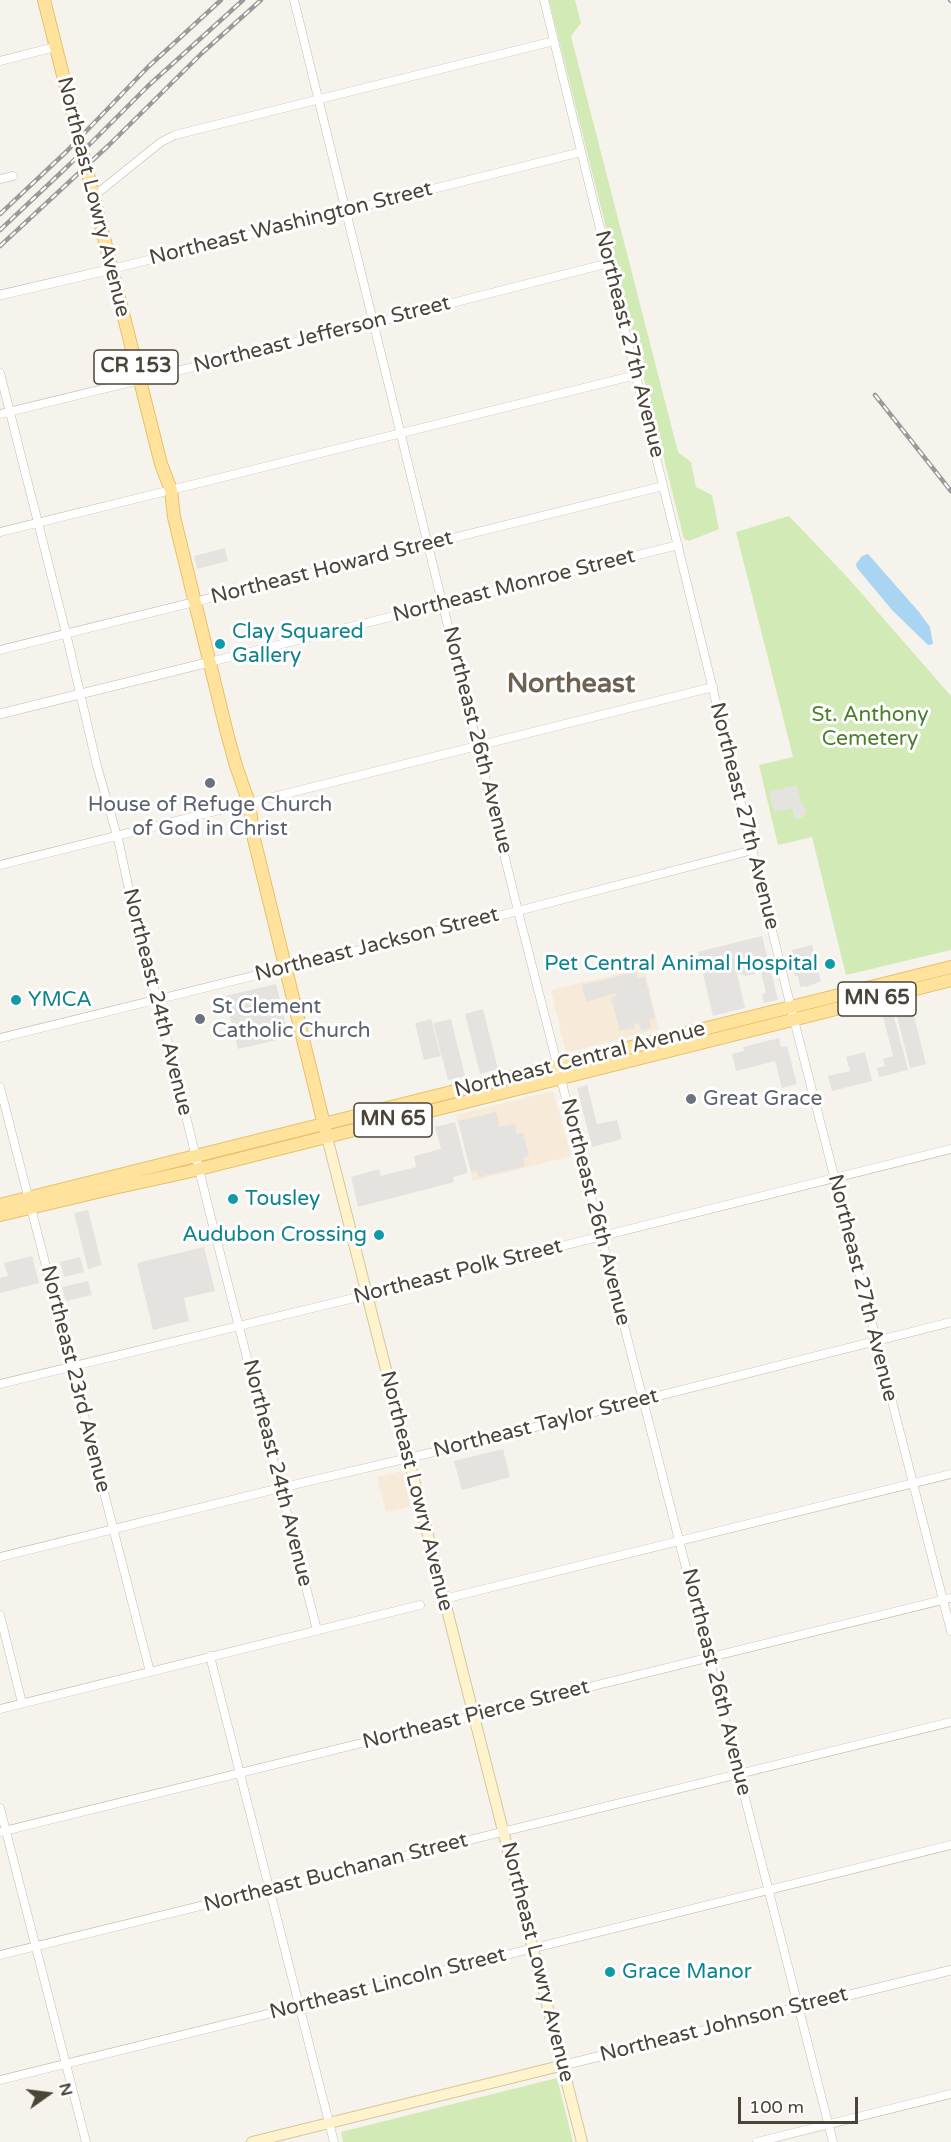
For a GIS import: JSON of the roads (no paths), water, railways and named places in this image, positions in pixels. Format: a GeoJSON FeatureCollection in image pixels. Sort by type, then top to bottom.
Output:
{"type":"FeatureCollection","features":[{"type":"Feature","properties":{"kind":"main road","name":"Northeast Lowry Avenue"},"geometry":{"type":"LineString","coordinates":[[44,0],[323,1123],[582,2142]]}},
{"type":"Feature","properties":{"kind":"main road","name":"Northeast Central Avenue"},"geometry":{"type":"LineString","coordinates":[[198,1163],[323,1123],[951,967]]}},
{"type":"Feature","properties":{"kind":"main road","name":"Northeast Central Avenue"},"geometry":{"type":"LineString","coordinates":[[0,1215],[30,1203],[198,1163],[327,1137],[951,980]]}},
{"type":"Feature","properties":{"kind":"main road","name":"Northeast Central Avenue"},"geometry":{"type":"LineString","coordinates":[[0,1205],[30,1203]]}},
{"type":"Feature","properties":{"kind":"main road","name":"Northeast Johnson Street"},"geometry":{"type":"LineString","coordinates":[[252,2142],[564,2065]]}},
{"type":"Feature","properties":{"kind":"street","name":"Northeast 26th Avenue"},"geometry":{"type":"LineString","coordinates":[[294,0],[372,323],[600,1236],[833,2142]]}},
{"type":"Feature","properties":{"kind":"street","name":"Northeast 27th Avenue"},"geometry":{"type":"LineString","coordinates":[[544,0],[794,1020],[913,1484],[947,1599],[951,1631]]}},
{"type":"Feature","properties":{"kind":"street"},"geometry":{"type":"LineString","coordinates":[[94,196],[167,138],[554,41]]}},
{"type":"Feature","properties":{"kind":"street"},"geometry":{"type":"LineString","coordinates":[[0,61],[56,47]]}},
{"type":"Feature","properties":{"kind":"street","name":"Northeast Washington Street"},"geometry":{"type":"LineString","coordinates":[[0,295],[581,152]]}},
{"type":"Feature","properties":{"kind":"street"},"geometry":{"type":"LineString","coordinates":[[0,179],[13,176]]}},
{"type":"Feature","properties":{"kind":"street","name":"Northeast Jefferson Street"},"geometry":{"type":"LineString","coordinates":[[0,414],[609,263]]}},
{"type":"Feature","properties":{"kind":"street","name":"Northeast 24th Avenue"},"geometry":{"type":"LineString","coordinates":[[0,373],[66,633],[79,694],[117,836],[135,918],[317,1630]]}},
{"type":"Feature","properties":{"kind":"street"},"geometry":{"type":"LineString","coordinates":[[0,532],[636,375]]}},
{"type":"Feature","properties":{"kind":"street","name":"Northeast Howard Street"},"geometry":{"type":"LineString","coordinates":[[0,650],[663,486]]}},
{"type":"Feature","properties":{"kind":"street","name":"Northeast Monroe Street"},"geometry":{"type":"LineString","coordinates":[[0,714],[678,545]]}},
{"type":"Feature","properties":{"kind":"street"},"geometry":{"type":"LineString","coordinates":[[0,865],[713,687]]}},
{"type":"Feature","properties":{"kind":"street","name":"Northeast Jackson Street"},"geometry":{"type":"LineString","coordinates":[[0,1038],[753,850]]}},
{"type":"Feature","properties":{"kind":"street","name":"Northeast 23rd Avenue"},"geometry":{"type":"LineString","coordinates":[[0,1086],[70,1367],[150,1672]]}},
{"type":"Feature","properties":{"kind":"street","name":"Northeast Polk Street"},"geometry":{"type":"LineString","coordinates":[[0,1384],[951,1149]]}},
{"type":"Feature","properties":{"kind":"street","name":"Northeast Taylor Street"},"geometry":{"type":"LineString","coordinates":[[0,1557],[951,1322]]}},
{"type":"Feature","properties":{"kind":"street"},"geometry":{"type":"LineString","coordinates":[[444,1599],[951,1474]]}},
{"type":"Feature","properties":{"kind":"street","name":"Northeast Pierce Street"},"geometry":{"type":"LineString","coordinates":[[3,1831],[947,1599]]}},
{"type":"Feature","properties":{"kind":"street"},"geometry":{"type":"LineString","coordinates":[[0,1708],[420,1605]]}},
{"type":"Feature","properties":{"kind":"street"},"geometry":{"type":"LineString","coordinates":[[0,1615],[22,1703]]}},
{"type":"Feature","properties":{"kind":"street"},"geometry":{"type":"LineString","coordinates":[[210,1656],[334,2142]]}},
{"type":"Feature","properties":{"kind":"street","name":"Northeast Buchanan Street"},"geometry":{"type":"LineString","coordinates":[[0,1956],[951,1722]]}},
{"type":"Feature","properties":{"kind":"street"},"geometry":{"type":"LineString","coordinates":[[0,1808],[3,1831],[36,1946],[86,2142]]}},
{"type":"Feature","properties":{"kind":"street","name":"Northeast Lincoln Street"},"geometry":{"type":"LineString","coordinates":[[0,2080],[951,1845]]}},
{"type":"Feature","properties":{"kind":"street","name":"Northeast Johnson Street"},"geometry":{"type":"LineString","coordinates":[[564,2065],[951,1970]]}},
{"type":"Feature","properties":{"kind":"street"},"geometry":{"type":"LineString","coordinates":[[757,2142],[951,2094]]}},
{"type":"Feature","properties":{"kind":"water"},"geometry":{"type":"Polygon","coordinates":[[[868,554],[930,627],[933,644],[928,645],[892,610],[857,568],[856,564],[862,556],[868,554]]]}},
{"type":"Feature","properties":{"kind":"railway"},"geometry":{"type":"LineString","coordinates":[[0,214],[66,152],[148,67],[221,0]]}},
{"type":"Feature","properties":{"kind":"railway"},"geometry":{"type":"LineString","coordinates":[[0,230],[148,86],[243,0]]}},
{"type":"Feature","properties":{"kind":"railway"},"geometry":{"type":"LineString","coordinates":[[0,246],[109,145],[202,53],[261,0]]}},
{"type":"Feature","properties":{"kind":"railway"},"geometry":{"type":"LineString","coordinates":[[875,395],[951,491]]}},
{"type":"Feature","properties":{"kind":"place","name":"Clay Squared Gallery"},"geometry":{"type":"Point","coordinates":[220,644]}},
{"type":"Feature","properties":{"kind":"place","name":"House of Refuge Church of God in Christ"},"geometry":{"type":"Point","coordinates":[210,783]}},
{"type":"Feature","properties":{"kind":"place","name":"Pet Central Animal Hospital"},"geometry":{"type":"Point","coordinates":[830,964]}},
{"type":"Feature","properties":{"kind":"place","name":"YMCA"},"geometry":{"type":"Point","coordinates":[16,1000]}},
{"type":"Feature","properties":{"kind":"place","name":"St Clement Catholic Church"},"geometry":{"type":"Point","coordinates":[200,1019]}},
{"type":"Feature","properties":{"kind":"place","name":"Great Grace"},"geometry":{"type":"Point","coordinates":[691,1099]}},
{"type":"Feature","properties":{"kind":"place","name":"Tousley"},"geometry":{"type":"Point","coordinates":[233,1199]}},
{"type":"Feature","properties":{"kind":"place","name":"Audubon Crossing"},"geometry":{"type":"Point","coordinates":[379,1235]}},
{"type":"Feature","properties":{"kind":"place","name":"Grace Manor"},"geometry":{"type":"Point","coordinates":[610,1972]}},
{"type":"Feature","properties":{"kind":"district","name":"Northeast"},"geometry":{"type":"Point","coordinates":[571,685]}},
{"type":"Feature","properties":{"kind":"park label","name":"St. Anthony Cemetery"},"geometry":{"type":"Point","coordinates":[870,727]}}]}
